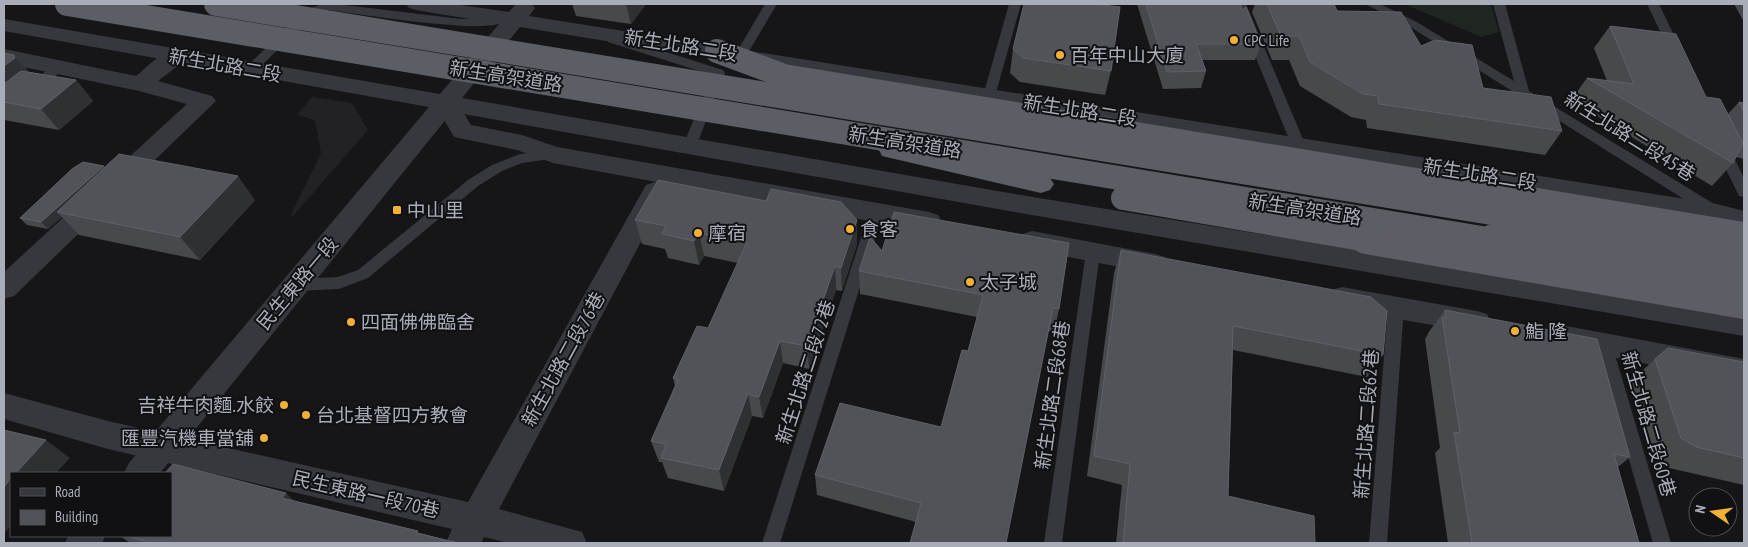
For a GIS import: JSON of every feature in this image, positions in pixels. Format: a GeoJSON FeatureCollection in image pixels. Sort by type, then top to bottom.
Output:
{"type":"FeatureCollection","features":[{"type":"Feature","properties":{"kind":"highway","name":"新生高架道路"},"geometry":{"type":"LineString","coordinates":[[66,4],[1744,282]]}},
{"type":"Feature","properties":{"kind":"highway","name":"新生高架道路"},"geometry":{"type":"LineString","coordinates":[[216,4],[1744,254]]}},
{"type":"Feature","properties":{"kind":"highway"},"geometry":{"type":"LineString","coordinates":[[717,51],[784,76],[1744,234]]}},
{"type":"Feature","properties":{"kind":"highway"},"geometry":{"type":"LineString","coordinates":[[709,110],[1041,184],[1744,304]]}},
{"type":"Feature","properties":{"kind":"street","name":"新生北路二段"},"geometry":{"type":"LineString","coordinates":[[416,4],[513,17],[989,96],[1298,144],[1717,213],[1744,220]]}},
{"type":"Feature","properties":{"kind":"street","name":"民生東路一段"},"geometry":{"type":"LineString","coordinates":[[141,472],[450,98],[513,17]]}},
{"type":"Feature","properties":{"kind":"street","name":"新生北路二段"},"geometry":{"type":"LineString","coordinates":[[4,25],[251,69],[450,98],[690,146],[1744,325]]}},
{"type":"Feature","properties":{"kind":"street","name":"新生北路二段"},"geometry":{"type":"LineString","coordinates":[[4,56],[140,84],[204,101],[4,288]]}},
{"type":"Feature","properties":{"kind":"street"},"geometry":{"type":"LineString","coordinates":[[140,84],[176,56]]}},
{"type":"Feature","properties":{"kind":"street"},"geometry":{"type":"LineString","coordinates":[[450,98],[463,131],[522,143],[552,155],[955,227]]}},
{"type":"Feature","properties":{"kind":"street","name":"新生北路二段76巷"},"geometry":{"type":"LineString","coordinates":[[469,531],[664,174]]}},
{"type":"Feature","properties":{"kind":"street"},"geometry":{"type":"LineString","coordinates":[[1004,236],[1182,269]]}},
{"type":"Feature","properties":{"kind":"street"},"geometry":{"type":"LineString","coordinates":[[1318,293],[1497,326]]}},
{"type":"Feature","properties":{"kind":"street"},"geometry":{"type":"LineString","coordinates":[[1536,333],[1744,370]]}},
{"type":"Feature","properties":{"kind":"street","name":"民生東路一段70巷"},"geometry":{"type":"LineString","coordinates":[[4,406],[469,531],[570,543]]}},
{"type":"Feature","properties":{"kind":"lane"},"geometry":{"type":"LineString","coordinates":[[741,55],[771,4]]}},
{"type":"Feature","properties":{"kind":"lane"},"geometry":{"type":"LineString","coordinates":[[989,96],[1015,4]]}},
{"type":"Feature","properties":{"kind":"lane"},"geometry":{"type":"LineString","coordinates":[[1240,4],[1298,144]]}},
{"type":"Feature","properties":{"kind":"lane","name":"新生北路二段45巷"},"geometry":{"type":"LineString","coordinates":[[1371,4],[1411,23],[1717,213]]}},
{"type":"Feature","properties":{"kind":"lane"},"geometry":{"type":"LineString","coordinates":[[1499,4],[1522,91]]}},
{"type":"Feature","properties":{"kind":"lane"},"geometry":{"type":"LineString","coordinates":[[1653,4],[1683,67]]}},
{"type":"Feature","properties":{"kind":"lane"},"geometry":{"type":"LineString","coordinates":[[251,69],[310,12],[327,6],[461,23],[513,17]]}},
{"type":"Feature","properties":{"kind":"lane"},"geometry":{"type":"LineString","coordinates":[[589,31],[719,73],[690,146]]}},
{"type":"Feature","properties":{"kind":"lane"},"geometry":{"type":"LineString","coordinates":[[4,110],[59,67]]}},
{"type":"Feature","properties":{"kind":"lane"},"geometry":{"type":"LineString","coordinates":[[1718,138],[1744,192]]}},
{"type":"Feature","properties":{"kind":"lane"},"geometry":{"type":"LineString","coordinates":[[294,285],[339,283],[363,274],[473,183],[497,168],[520,159],[552,155]]}},
{"type":"Feature","properties":{"kind":"lane"},"geometry":{"type":"LineString","coordinates":[[1419,271],[1426,165]]}},
{"type":"Feature","properties":{"kind":"lane","name":"新生北路二段72巷"},"geometry":{"type":"LineString","coordinates":[[771,543],[876,213]]}},
{"type":"Feature","properties":{"kind":"lane","name":"新生北路二段68巷"},"geometry":{"type":"LineString","coordinates":[[1053,543],[1092,252]]}},
{"type":"Feature","properties":{"kind":"lane","name":"新生北路二段62巷"},"geometry":{"type":"LineString","coordinates":[[1378,543],[1396,307]]}},
{"type":"Feature","properties":{"kind":"lane","name":"新生北路二段60巷"},"geometry":{"type":"LineString","coordinates":[[1604,345],[1662,543]]}},
{"type":"Feature","properties":{"kind":"shaded area"},"geometry":{"type":"Polygon","coordinates":[[[1404,4],[1491,4],[1499,32],[1481,37],[1404,4]]]}},
{"type":"Feature","properties":{"kind":"shaded area"},"geometry":{"type":"Polygon","coordinates":[[[312,97],[352,103],[368,130],[293,216],[290,217],[321,153],[315,120],[297,115],[312,97]]]}},
{"type":"Feature","properties":{"kind":"building"},"geometry":{"type":"Polygon","coordinates":[[[1024,4],[1095,4],[1120,7],[1111,71],[1023,58],[1013,49],[1024,4]]]}},
{"type":"Feature","properties":{"kind":"building"},"geometry":{"type":"Polygon","coordinates":[[[1146,4],[1240,4],[1242,10],[1246,7],[1261,44],[1196,44],[1206,71],[1167,72],[1146,4]]]}},
{"type":"Feature","properties":{"kind":"building"},"geometry":{"type":"Polygon","coordinates":[[[1267,4],[1334,4],[1337,11],[1401,12],[1421,46],[1435,40],[1472,45],[1483,88],[1551,97],[1562,131],[1379,104],[1378,96],[1363,94],[1310,62],[1299,36],[1281,36],[1267,4]]]}},
{"type":"Feature","properties":{"kind":"building"},"geometry":{"type":"Polygon","coordinates":[[[1610,26],[1676,34],[1706,97],[1720,99],[1743,143],[1733,163],[1587,78],[1634,84],[1610,26]]]}},
{"type":"Feature","properties":{"kind":"building"},"geometry":{"type":"Polygon","coordinates":[[[4,53],[14,55],[15,58],[4,66],[4,53]]]}},
{"type":"Feature","properties":{"kind":"building"},"geometry":{"type":"Polygon","coordinates":[[[21,71],[76,80],[41,109],[4,102],[4,84],[21,71]]]}},
{"type":"Feature","properties":{"kind":"building"},"geometry":{"type":"Polygon","coordinates":[[[1739,102],[1744,103],[1744,112],[1739,102]]]}},
{"type":"Feature","properties":{"kind":"building"},"geometry":{"type":"Polygon","coordinates":[[[119,154],[238,176],[180,237],[57,212],[119,154]]]}},
{"type":"Feature","properties":{"kind":"building"},"geometry":{"type":"Polygon","coordinates":[[[83,162],[104,166],[41,222],[20,218],[72,169],[83,162]]]}},
{"type":"Feature","properties":{"kind":"building"},"geometry":{"type":"Polygon","coordinates":[[[658,180],[766,201],[771,189],[841,202],[857,220],[841,268],[835,266],[807,346],[780,341],[759,397],[748,394],[719,470],[661,458],[666,444],[651,441],[678,380],[673,378],[697,326],[708,328],[747,242],[699,233],[694,241],[662,234],[666,226],[635,220],[658,180]]]}},
{"type":"Feature","properties":{"kind":"building"},"geometry":{"type":"Polygon","coordinates":[[[894,212],[1069,243],[1059,309],[1053,308],[1006,543],[910,543],[921,503],[815,475],[840,403],[941,427],[962,350],[968,351],[983,295],[859,271],[870,237],[882,251],[894,212]]]}},
{"type":"Feature","properties":{"kind":"building"},"geometry":{"type":"Polygon","coordinates":[[[1121,250],[1371,297],[1387,311],[1383,355],[1233,326],[1228,496],[1314,516],[1315,543],[1123,543],[1130,464],[1094,456],[1121,250]]]}},
{"type":"Feature","properties":{"kind":"building"},"geometry":{"type":"Polygon","coordinates":[[[1445,310],[1597,339],[1630,457],[1614,454],[1639,543],[1472,543],[1454,432],[1460,433],[1442,317],[1446,318],[1445,310]]]}},
{"type":"Feature","properties":{"kind":"building"},"geometry":{"type":"Polygon","coordinates":[[[1668,348],[1744,362],[1744,458],[1696,447],[1681,438],[1655,359],[1668,348]]]}},
{"type":"Feature","properties":{"kind":"building"},"geometry":{"type":"Polygon","coordinates":[[[4,430],[46,440],[17,472],[10,472],[10,479],[4,487],[4,430]]]}},
{"type":"Feature","properties":{"kind":"building"},"geometry":{"type":"Polygon","coordinates":[[[173,464],[286,493],[282,498],[418,531],[417,533],[458,543],[153,543],[130,537],[172,537],[172,472],[166,472],[173,464]]]}},
{"type":"Feature","properties":{"kind":"place","name":"CPC Life"},"geometry":{"type":"Point","coordinates":[1234,40]}},
{"type":"Feature","properties":{"kind":"place","name":"百年中山大廈"},"geometry":{"type":"Point","coordinates":[1060,55]}},
{"type":"Feature","properties":{"kind":"place","name":"中山里"},"geometry":{"type":"Point","coordinates":[397,210]}},
{"type":"Feature","properties":{"kind":"place","name":"食客"},"geometry":{"type":"Point","coordinates":[850,229]}},
{"type":"Feature","properties":{"kind":"place","name":"摩宿"},"geometry":{"type":"Point","coordinates":[698,233]}},
{"type":"Feature","properties":{"kind":"place","name":"太子城"},"geometry":{"type":"Point","coordinates":[970,282]}},
{"type":"Feature","properties":{"kind":"place","name":"四面佛佛臨舍"},"geometry":{"type":"Point","coordinates":[351,322]}},
{"type":"Feature","properties":{"kind":"place","name":"鮨 隆"},"geometry":{"type":"Point","coordinates":[1515,331]}},
{"type":"Feature","properties":{"kind":"place","name":"吉祥牛肉麵.水餃"},"geometry":{"type":"Point","coordinates":[284,405]}},
{"type":"Feature","properties":{"kind":"place","name":"台北基督四方教會"},"geometry":{"type":"Point","coordinates":[306,415]}},
{"type":"Feature","properties":{"kind":"place","name":"匯豐汽機車當舖"},"geometry":{"type":"Point","coordinates":[264,438]}}]}
